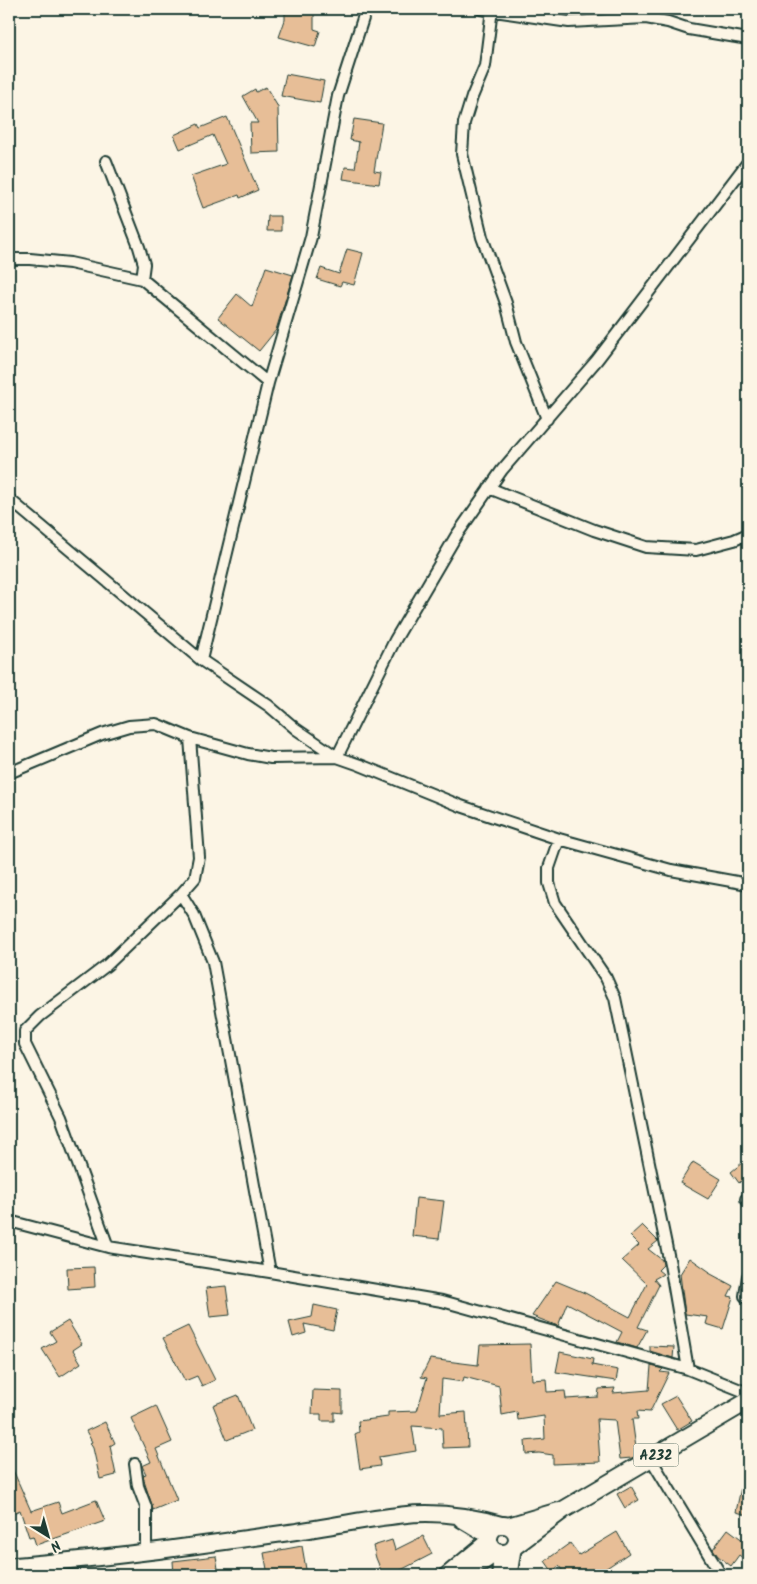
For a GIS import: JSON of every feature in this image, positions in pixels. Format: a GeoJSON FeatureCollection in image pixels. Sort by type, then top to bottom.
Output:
{"type":"FeatureCollection","features":[{"type":"Feature","properties":{"kind":"main road","name":"A232"},"geometry":{"type":"LineString","coordinates":[[450,1575],[542,1514],[563,1510],[748,1400]]}},
{"type":"Feature","properties":{"kind":"main road"},"geometry":{"type":"LineString","coordinates":[[9,1566],[63,1562],[307,1531],[403,1514],[430,1514],[479,1518],[502,1541],[509,1575]]}},
{"type":"Feature","properties":{"kind":"main road"},"geometry":{"type":"LineString","coordinates":[[500,1575],[502,1541]]}},
{"type":"Feature","properties":{"kind":"street"},"geometry":{"type":"LineString","coordinates":[[201,660],[268,383],[310,237],[338,96],[366,9]]}},
{"type":"Feature","properties":{"kind":"street"},"geometry":{"type":"LineString","coordinates":[[547,419],[516,342],[506,303],[482,237],[462,154],[464,122],[485,66],[488,9],[569,22],[646,18],[668,22],[689,29],[748,39]]}},
{"type":"Feature","properties":{"kind":"street"},"geometry":{"type":"LineString","coordinates":[[106,161],[139,246],[144,264],[142,279]]}},
{"type":"Feature","properties":{"kind":"street"},"geometry":{"type":"LineString","coordinates":[[337,757],[395,640],[456,536],[489,488],[502,470],[597,360],[748,162]]}},
{"type":"Feature","properties":{"kind":"street"},"geometry":{"type":"LineString","coordinates":[[9,260],[30,259],[70,263],[142,279],[268,383]]}},
{"type":"Feature","properties":{"kind":"street"},"geometry":{"type":"LineString","coordinates":[[489,488],[594,530],[646,547],[696,550],[734,540],[748,534]]}},
{"type":"Feature","properties":{"kind":"street"},"geometry":{"type":"LineString","coordinates":[[9,499],[201,660],[269,706],[296,729],[337,757],[461,806],[559,839],[671,870],[748,884]]}},
{"type":"Feature","properties":{"kind":"street"},"geometry":{"type":"LineString","coordinates":[[9,773],[102,734],[129,726],[156,724],[190,738],[248,754],[271,758],[337,757]]}},
{"type":"Feature","properties":{"kind":"street"},"geometry":{"type":"LineString","coordinates":[[108,1247],[61,1117],[25,1044],[25,1030],[40,1016],[107,965],[182,894],[195,878],[199,858],[190,738]]}},
{"type":"Feature","properties":{"kind":"street"},"geometry":{"type":"LineString","coordinates":[[559,839],[548,868],[549,883],[556,903],[606,978],[615,998],[670,1264],[688,1369]]}},
{"type":"Feature","properties":{"kind":"street"},"geometry":{"type":"LineString","coordinates":[[182,894],[194,916],[213,962],[270,1272]]}},
{"type":"Feature","properties":{"kind":"street"},"geometry":{"type":"LineString","coordinates":[[9,1222],[108,1247],[442,1301],[688,1369],[748,1394]]}},
{"type":"Feature","properties":{"kind":"street"},"geometry":{"type":"LineString","coordinates":[[748,1276],[744,1296],[748,1299]]}},
{"type":"Feature","properties":{"kind":"street"},"geometry":{"type":"LineString","coordinates":[[651,1459],[721,1575]]}},
{"type":"Feature","properties":{"kind":"street"},"geometry":{"type":"LineString","coordinates":[[135,1464],[138,1486],[146,1507],[146,1552]]}},
{"type":"Feature","properties":{"kind":"building"},"geometry":{"type":"Polygon","coordinates":[[[285,9],[314,9],[314,29],[320,31],[315,47],[279,37],[285,20],[285,9]]]}},
{"type":"Feature","properties":{"kind":"building"},"geometry":{"type":"Polygon","coordinates":[[[286,74],[324,81],[320,103],[281,96],[286,74]]]}},
{"type":"Feature","properties":{"kind":"building"},"geometry":{"type":"Polygon","coordinates":[[[266,87],[278,107],[279,152],[251,153],[250,123],[258,123],[243,96],[255,89],[256,92],[266,87]]]}},
{"type":"Feature","properties":{"kind":"building"},"geometry":{"type":"Polygon","coordinates":[[[227,117],[258,190],[240,198],[239,195],[203,208],[191,176],[226,164],[213,135],[180,149],[174,135],[198,124],[200,128],[227,117]]]}},
{"type":"Feature","properties":{"kind":"building"},"geometry":{"type":"Polygon","coordinates":[[[354,119],[382,123],[374,171],[381,172],[379,184],[343,179],[345,167],[355,168],[359,142],[350,140],[354,119]]]}},
{"type":"Feature","properties":{"kind":"building"},"geometry":{"type":"Polygon","coordinates":[[[268,216],[281,216],[281,231],[267,231],[268,216]]]}},
{"type":"Feature","properties":{"kind":"building"},"geometry":{"type":"Polygon","coordinates":[[[347,249],[363,253],[354,285],[342,282],[340,286],[317,279],[321,268],[339,274],[347,249]]]}},
{"type":"Feature","properties":{"kind":"building"},"geometry":{"type":"Polygon","coordinates":[[[266,267],[293,275],[276,330],[259,351],[218,318],[237,294],[252,307],[266,267]]]}},
{"type":"Feature","properties":{"kind":"building"},"geometry":{"type":"Polygon","coordinates":[[[748,1158],[748,1175],[739,1183],[731,1172],[748,1158]]]}},
{"type":"Feature","properties":{"kind":"building"},"geometry":{"type":"Polygon","coordinates":[[[693,1162],[721,1179],[708,1199],[680,1183],[693,1162]]]}},
{"type":"Feature","properties":{"kind":"building"},"geometry":{"type":"Polygon","coordinates":[[[416,1198],[444,1201],[439,1239],[412,1236],[416,1198]]]}},
{"type":"Feature","properties":{"kind":"building"},"geometry":{"type":"Polygon","coordinates":[[[642,1225],[658,1241],[648,1249],[662,1260],[663,1265],[658,1270],[663,1274],[654,1279],[659,1285],[638,1327],[647,1330],[637,1348],[617,1342],[622,1332],[567,1303],[558,1326],[532,1316],[556,1281],[585,1293],[630,1317],[647,1284],[622,1260],[639,1245],[630,1236],[642,1225]]]}},
{"type":"Feature","properties":{"kind":"building"},"geometry":{"type":"Polygon","coordinates":[[[690,1258],[709,1273],[733,1286],[728,1296],[733,1297],[723,1329],[706,1324],[708,1317],[685,1314],[680,1274],[690,1258]]]}},
{"type":"Feature","properties":{"kind":"building"},"geometry":{"type":"Polygon","coordinates":[[[94,1267],[95,1287],[68,1289],[67,1268],[94,1267]]]}},
{"type":"Feature","properties":{"kind":"building"},"geometry":{"type":"Polygon","coordinates":[[[226,1286],[230,1315],[210,1317],[206,1288],[226,1286]]]}},
{"type":"Feature","properties":{"kind":"building"},"geometry":{"type":"Polygon","coordinates":[[[314,1305],[337,1310],[333,1330],[304,1324],[306,1333],[293,1337],[289,1322],[312,1317],[314,1305]]]}},
{"type":"Feature","properties":{"kind":"building"},"geometry":{"type":"Polygon","coordinates":[[[68,1321],[82,1344],[73,1350],[81,1363],[60,1377],[42,1349],[56,1341],[50,1332],[68,1321]]]}},
{"type":"Feature","properties":{"kind":"building"},"geometry":{"type":"Polygon","coordinates":[[[188,1326],[215,1380],[202,1386],[197,1376],[185,1381],[163,1338],[188,1326]]]}},
{"type":"Feature","properties":{"kind":"building"},"geometry":{"type":"Polygon","coordinates":[[[530,1344],[532,1380],[546,1379],[547,1392],[565,1391],[566,1399],[598,1397],[599,1389],[615,1388],[613,1393],[649,1390],[651,1366],[663,1369],[660,1372],[669,1373],[650,1412],[637,1411],[638,1419],[632,1419],[637,1455],[632,1458],[620,1459],[615,1420],[597,1419],[600,1462],[553,1464],[553,1455],[526,1454],[525,1441],[545,1439],[544,1416],[518,1420],[517,1412],[502,1415],[499,1386],[464,1377],[463,1382],[442,1379],[440,1414],[466,1412],[468,1447],[443,1448],[442,1428],[412,1426],[416,1451],[379,1457],[380,1466],[360,1469],[355,1434],[359,1432],[358,1421],[388,1417],[388,1412],[417,1411],[427,1378],[421,1377],[430,1359],[478,1365],[480,1345],[530,1344]]]}},
{"type":"Feature","properties":{"kind":"building"},"geometry":{"type":"Polygon","coordinates":[[[650,1346],[674,1347],[673,1358],[650,1351],[650,1346]]]}},
{"type":"Feature","properties":{"kind":"building"},"geometry":{"type":"Polygon","coordinates":[[[560,1352],[593,1359],[592,1365],[618,1370],[616,1381],[556,1372],[560,1352]]]}},
{"type":"Feature","properties":{"kind":"building"},"geometry":{"type":"Polygon","coordinates":[[[313,1390],[342,1391],[342,1413],[334,1412],[334,1421],[321,1421],[321,1414],[312,1414],[313,1390]]]}},
{"type":"Feature","properties":{"kind":"building"},"geometry":{"type":"Polygon","coordinates":[[[238,1395],[252,1430],[227,1440],[213,1405],[238,1395]]]}},
{"type":"Feature","properties":{"kind":"building"},"geometry":{"type":"Polygon","coordinates":[[[676,1396],[692,1421],[677,1430],[661,1404],[676,1396]]]}},
{"type":"Feature","properties":{"kind":"building"},"geometry":{"type":"Polygon","coordinates":[[[156,1406],[172,1442],[156,1449],[177,1500],[153,1510],[143,1475],[146,1474],[142,1466],[151,1462],[131,1418],[156,1406]]]}},
{"type":"Feature","properties":{"kind":"building"},"geometry":{"type":"Polygon","coordinates":[[[105,1422],[115,1443],[110,1446],[116,1475],[100,1479],[93,1448],[90,1443],[92,1442],[86,1431],[105,1422]]]}},
{"type":"Feature","properties":{"kind":"building"},"geometry":{"type":"Polygon","coordinates":[[[9,1461],[31,1511],[58,1502],[62,1513],[96,1500],[105,1521],[36,1545],[33,1536],[29,1537],[20,1510],[9,1515],[9,1461]]]}},
{"type":"Feature","properties":{"kind":"building"},"geometry":{"type":"Polygon","coordinates":[[[744,1473],[748,1474],[748,1515],[736,1512],[744,1473]]]}},
{"type":"Feature","properties":{"kind":"building"},"geometry":{"type":"Polygon","coordinates":[[[631,1486],[639,1500],[625,1508],[617,1494],[631,1486]]]}},
{"type":"Feature","properties":{"kind":"building"},"geometry":{"type":"Polygon","coordinates":[[[728,1529],[748,1544],[748,1562],[739,1555],[731,1566],[718,1556],[713,1549],[728,1529]]]}},
{"type":"Feature","properties":{"kind":"building"},"geometry":{"type":"Polygon","coordinates":[[[617,1532],[629,1553],[596,1575],[566,1575],[559,1566],[552,1571],[545,1561],[570,1543],[579,1555],[617,1532]]]}},
{"type":"Feature","properties":{"kind":"building"},"geometry":{"type":"Polygon","coordinates":[[[423,1536],[432,1554],[399,1571],[401,1575],[383,1575],[373,1546],[392,1540],[395,1550],[423,1536]]]}},
{"type":"Feature","properties":{"kind":"building"},"geometry":{"type":"Polygon","coordinates":[[[302,1546],[307,1575],[268,1575],[264,1553],[302,1546]]]}},
{"type":"Feature","properties":{"kind":"building"},"geometry":{"type":"Polygon","coordinates":[[[216,1556],[219,1575],[174,1575],[173,1561],[216,1556]]]}}]}
